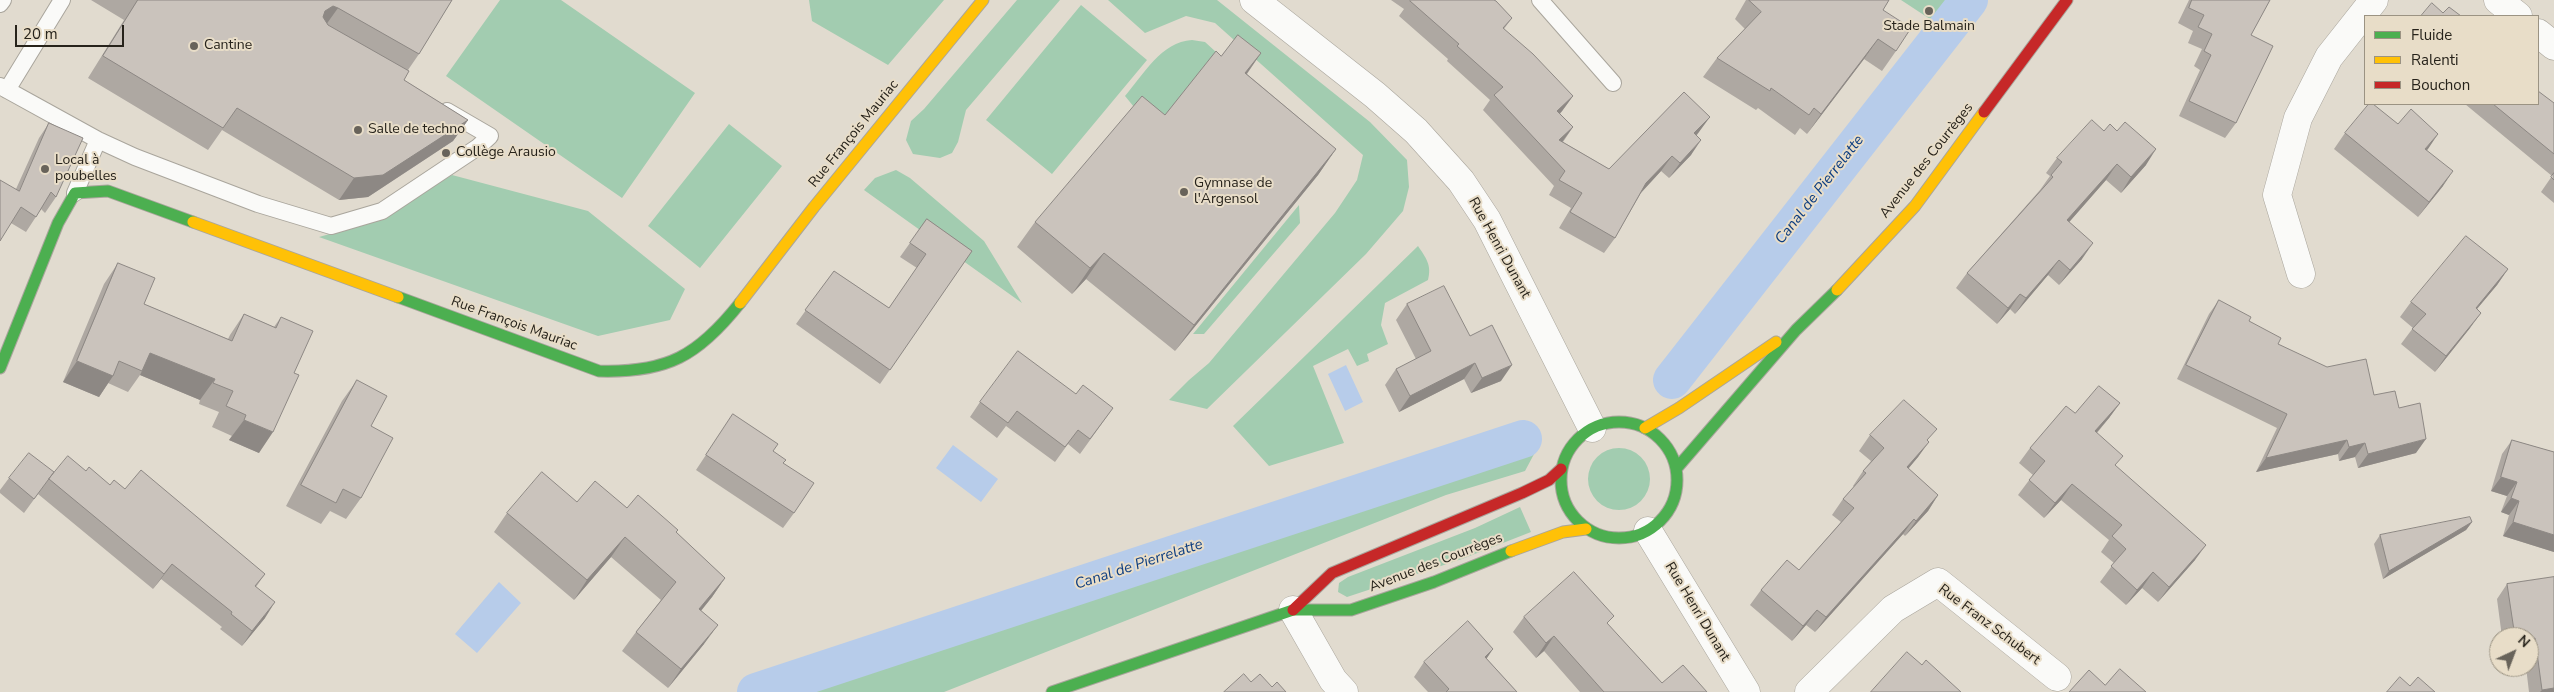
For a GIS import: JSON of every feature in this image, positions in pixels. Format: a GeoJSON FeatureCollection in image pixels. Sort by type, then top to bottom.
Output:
{"type":"FeatureCollection","features":[{"type":"Feature","properties":{"kind":"street","name":"Rue François Mauriac"},"geometry":{"type":"LineString","coordinates":[[75,193],[108,191],[599,372],[630,372],[661,366],[689,354],[718,331],[814,207],[983,0]]}},
{"type":"Feature","properties":{"kind":"street","name":"Rue Henri Dunant"},"geometry":{"type":"LineString","coordinates":[[1254,0],[1382,101],[1416,131],[1461,181],[1488,220],[1592,428]]}},
{"type":"Feature","properties":{"kind":"street","name":"Avenue des Courrèges"},"geometry":{"type":"LineString","coordinates":[[1676,469],[1796,330],[1915,206],[2067,0]]}},
{"type":"Feature","properties":{"kind":"street"},"geometry":{"type":"LineString","coordinates":[[2301,274],[2277,195],[2298,118],[2329,57],[2374,0]]}},
{"type":"Feature","properties":{"kind":"street"},"geometry":{"type":"LineString","coordinates":[[2498,0],[2517,15]]}},
{"type":"Feature","properties":{"kind":"street"},"geometry":{"type":"LineString","coordinates":[[2539,34],[2554,46]]}},
{"type":"Feature","properties":{"kind":"street"},"geometry":{"type":"LineString","coordinates":[[0,368],[58,222],[75,193]]}},
{"type":"Feature","properties":{"kind":"street","name":"Avenue des Courrèges"},"geometry":{"type":"LineString","coordinates":[[1645,428],[1692,402],[1743,363],[1796,330]]}},
{"type":"Feature","properties":{"kind":"street"},"geometry":{"type":"LineString","coordinates":[[1621,422],[1645,428],[1659,438],[1670,452],[1676,469],[1677,487],[1672,504],[1662,520],[1648,531],[1628,538],[1606,537],[1586,529],[1574,518],[1565,503],[1561,486],[1561,469],[1572,445],[1592,428],[1606,424],[1621,422]]}},
{"type":"Feature","properties":{"kind":"street","name":"Avenue des Courrèges"},"geometry":{"type":"LineString","coordinates":[[1293,610],[1332,573],[1522,493],[1549,480],[1561,469]]}},
{"type":"Feature","properties":{"kind":"street","name":"Avenue des Courrèges"},"geometry":{"type":"LineString","coordinates":[[1052,692],[1293,610],[1350,610],[1434,582],[1536,540],[1563,532],[1586,529]]}},
{"type":"Feature","properties":{"kind":"street","name":"Rue Henri Dunant"},"geometry":{"type":"LineString","coordinates":[[1648,531],[1746,692]]}},
{"type":"Feature","properties":{"kind":"street","name":"Rue Franz Schubert"},"geometry":{"type":"LineString","coordinates":[[1809,692],[1893,609],[1938,582],[2057,677]]}},
{"type":"Feature","properties":{"kind":"street"},"geometry":{"type":"LineString","coordinates":[[1293,610],[1333,680],[1344,692]]}},
{"type":"Feature","properties":{"kind":"lane"},"geometry":{"type":"LineString","coordinates":[[0,4],[2,0]]}},
{"type":"Feature","properties":{"kind":"lane"},"geometry":{"type":"LineString","coordinates":[[62,0],[4,88],[98,140],[258,204],[331,226],[382,211],[478,147],[490,136],[430,102]]}},
{"type":"Feature","properties":{"kind":"lane"},"geometry":{"type":"LineString","coordinates":[[1540,0],[1613,83]]}},
{"type":"Feature","properties":{"kind":"lane"},"geometry":{"type":"LineString","coordinates":[[75,193],[98,140]]}},
{"type":"Feature","properties":{"kind":"green space"},"geometry":{"type":"Polygon","coordinates":[[[500,0],[561,0],[695,93],[622,198],[446,76],[500,0]]]}},
{"type":"Feature","properties":{"kind":"green space"},"geometry":{"type":"Polygon","coordinates":[[[809,0],[944,0],[888,65],[812,21],[809,0]]]}},
{"type":"Feature","properties":{"kind":"green space"},"geometry":{"type":"Polygon","coordinates":[[[1017,0],[1060,0],[966,110],[958,142],[952,153],[940,158],[913,154],[906,140],[911,121],[924,109],[1017,0]]]}},
{"type":"Feature","properties":{"kind":"green space"},"geometry":{"type":"Polygon","coordinates":[[[1108,0],[1217,0],[1370,122],[1407,160],[1409,187],[1403,211],[1366,254],[1207,409],[1169,400],[1209,363],[1335,213],[1357,180],[1363,155],[1215,23],[1186,16],[1145,33],[1108,0]]]}},
{"type":"Feature","properties":{"kind":"green space","name":"Stade Balmain"},"geometry":{"type":"Polygon","coordinates":[[[1901,0],[1948,0],[1933,21],[1901,0]]]}},
{"type":"Feature","properties":{"kind":"green space"},"geometry":{"type":"Polygon","coordinates":[[[1081,5],[1147,60],[1052,174],[986,120],[1081,5]]]}},
{"type":"Feature","properties":{"kind":"green space"},"geometry":{"type":"Polygon","coordinates":[[[1192,40],[1205,42],[1216,52],[1147,141],[1134,107],[1125,96],[1146,69],[1162,53],[1171,46],[1192,40]]]}},
{"type":"Feature","properties":{"kind":"green space"},"geometry":{"type":"Polygon","coordinates":[[[729,124],[782,166],[700,268],[648,226],[729,124]]]}},
{"type":"Feature","properties":{"kind":"green space"},"geometry":{"type":"Polygon","coordinates":[[[896,170],[910,178],[984,241],[1022,303],[864,190],[875,178],[896,170]]]}},
{"type":"Feature","properties":{"kind":"green space"},"geometry":{"type":"Polygon","coordinates":[[[452,175],[588,211],[685,289],[670,320],[598,336],[319,237],[358,226],[410,200],[452,175]]]}},
{"type":"Feature","properties":{"kind":"green space"},"geometry":{"type":"Polygon","coordinates":[[[1299,205],[1300,223],[1204,334],[1193,334],[1299,205]]]}},
{"type":"Feature","properties":{"kind":"green space"},"geometry":{"type":"Polygon","coordinates":[[[1418,246],[1429,266],[1428,280],[1385,303],[1381,325],[1388,344],[1367,354],[1369,361],[1357,366],[1348,349],[1313,366],[1344,443],[1269,466],[1233,426],[1418,246]]]}},
{"type":"Feature","properties":{"kind":"green space"},"geometry":{"type":"Polygon","coordinates":[[[1541,441],[1525,471],[1446,495],[944,692],[783,692],[952,632],[1541,441]]]}},
{"type":"Feature","properties":{"kind":"green space"},"geometry":{"type":"Polygon","coordinates":[[[1619,448],[1636,453],[1641,457],[1645,462],[1650,479],[1645,496],[1641,501],[1636,505],[1619,510],[1602,505],[1597,501],[1593,496],[1588,479],[1593,462],[1597,457],[1602,453],[1619,448]]]}},
{"type":"Feature","properties":{"kind":"green space"},"geometry":{"type":"Polygon","coordinates":[[[1520,507],[1531,532],[1462,559],[1347,597],[1338,592],[1339,583],[1348,577],[1475,528],[1520,507]]]}},
{"type":"Feature","properties":{"kind":"water"},"geometry":{"type":"Polygon","coordinates":[[[1346,365],[1363,402],[1345,411],[1328,374],[1346,365]]]}},
{"type":"Feature","properties":{"kind":"water"},"geometry":{"type":"Polygon","coordinates":[[[953,445],[998,479],[981,502],[936,468],[953,445]]]}},
{"type":"Feature","properties":{"kind":"water"},"geometry":{"type":"Polygon","coordinates":[[[499,582],[521,603],[477,653],[455,634],[499,582]]]}},
{"type":"Feature","properties":{"kind":"building"},"geometry":{"type":"Polygon","coordinates":[[[138,0],[452,0],[419,54],[333,6],[325,11],[323,17],[328,25],[409,71],[404,80],[468,120],[383,175],[354,178],[237,108],[223,128],[103,56],[138,0]]]}},
{"type":"Feature","properties":{"kind":"building"},"geometry":{"type":"Polygon","coordinates":[[[1411,0],[1496,1],[1512,18],[1503,28],[1533,54],[1573,96],[1557,111],[1573,127],[1559,140],[1609,169],[1684,92],[1710,117],[1694,133],[1701,140],[1680,163],[1672,156],[1646,183],[1615,238],[1570,212],[1582,193],[1559,180],[1565,171],[1494,95],[1503,87],[1457,46],[1459,44],[1411,0]]]}},
{"type":"Feature","properties":{"kind":"building"},"geometry":{"type":"Polygon","coordinates":[[[1749,0],[1889,0],[1883,10],[1911,28],[1896,51],[1878,39],[1821,114],[1814,108],[1809,115],[1771,88],[1770,91],[1717,58],[1761,12],[1749,0]]]}},
{"type":"Feature","properties":{"kind":"building"},"geometry":{"type":"Polygon","coordinates":[[[2192,0],[2270,0],[2251,35],[2273,46],[2236,123],[2189,101],[2211,55],[2204,51],[2212,34],[2198,27],[2204,15],[2189,8],[2192,0]]]}},
{"type":"Feature","properties":{"kind":"building"},"geometry":{"type":"Polygon","coordinates":[[[2432,3],[2443,13],[2449,7],[2460,15],[2422,15],[2432,3]]]}},
{"type":"Feature","properties":{"kind":"building","name":"Gymnase de l'Argensol"},"geometry":{"type":"Polygon","coordinates":[[[1238,35],[1261,53],[1245,73],[1336,149],[1194,325],[1104,253],[1090,268],[1035,222],[1142,96],[1165,115],[1216,51],[1221,56],[1238,35]]]}},
{"type":"Feature","properties":{"kind":"building"},"geometry":{"type":"Polygon","coordinates":[[[2539,92],[2554,103],[2554,154],[2494,105],[2539,105],[2539,92]]]}},
{"type":"Feature","properties":{"kind":"building"},"geometry":{"type":"Polygon","coordinates":[[[2368,105],[2374,105],[2398,124],[2411,109],[2438,134],[2425,149],[2453,171],[2429,202],[2345,133],[2368,105]]]}},
{"type":"Feature","properties":{"kind":"building"},"geometry":{"type":"Polygon","coordinates":[[[2092,120],[2104,131],[2110,124],[2117,131],[2125,122],[2156,149],[2131,177],[2117,164],[2067,220],[2093,243],[2070,270],[2059,260],[2026,298],[2020,294],[2008,308],[1967,273],[2053,177],[2051,175],[2062,162],[2057,158],[2092,120]]]}},
{"type":"Feature","properties":{"kind":"building"},"geometry":{"type":"Polygon","coordinates":[[[49,123],[83,138],[56,197],[51,192],[36,217],[21,207],[0,241],[0,180],[19,191],[49,123]]]}},
{"type":"Feature","properties":{"kind":"building"},"geometry":{"type":"Polygon","coordinates":[[[927,219],[972,251],[890,370],[805,310],[834,271],[889,308],[926,254],[910,243],[927,219]]]}},
{"type":"Feature","properties":{"kind":"building"},"geometry":{"type":"Polygon","coordinates":[[[2466,236],[2508,269],[2476,308],[2481,313],[2446,356],[2412,329],[2426,314],[2411,302],[2466,236]]]}},
{"type":"Feature","properties":{"kind":"building"},"geometry":{"type":"Polygon","coordinates":[[[118,263],[155,278],[144,304],[232,341],[244,314],[276,328],[281,317],[313,331],[294,373],[299,375],[273,432],[244,420],[246,415],[226,406],[233,391],[213,383],[215,379],[150,353],[142,371],[119,361],[113,376],[77,361],[118,263]]]}},
{"type":"Feature","properties":{"kind":"building"},"geometry":{"type":"Polygon","coordinates":[[[1444,286],[1470,336],[1492,325],[1512,365],[1482,378],[1475,363],[1410,396],[1396,369],[1431,351],[1407,304],[1444,286]]]}},
{"type":"Feature","properties":{"kind":"building"},"geometry":{"type":"Polygon","coordinates":[[[2219,300],[2251,317],[2249,321],[2281,338],[2278,344],[2327,367],[2366,359],[2374,395],[2395,391],[2399,408],[2420,403],[2426,439],[2368,454],[2365,443],[2349,447],[2347,440],[2266,458],[2287,414],[2186,365],[2219,300]]]}},
{"type":"Feature","properties":{"kind":"building"},"geometry":{"type":"Polygon","coordinates":[[[1018,351],[1076,394],[1083,385],[1113,408],[1090,439],[1078,430],[1065,447],[1017,411],[1008,423],[980,402],[1018,351]]]}},
{"type":"Feature","properties":{"kind":"building"},"geometry":{"type":"Polygon","coordinates":[[[357,380],[387,396],[371,426],[393,438],[361,498],[343,489],[336,503],[301,485],[357,380]]]}},
{"type":"Feature","properties":{"kind":"building"},"geometry":{"type":"Polygon","coordinates":[[[2099,386],[2120,403],[2095,431],[2123,456],[2115,465],[2206,545],[2169,587],[2153,572],[2137,590],[2111,566],[2126,549],[2112,536],[2122,525],[2072,484],[2055,503],[2029,480],[2045,461],[2030,448],[2066,406],[2075,413],[2099,386]]]}},
{"type":"Feature","properties":{"kind":"building"},"geometry":{"type":"Polygon","coordinates":[[[1904,400],[1937,429],[1927,440],[1929,442],[1907,467],[1938,495],[1826,617],[1817,610],[1803,626],[1761,590],[1787,560],[1799,570],[1854,508],[1843,499],[1866,473],[1863,471],[1884,448],[1870,435],[1904,400]]]}},
{"type":"Feature","properties":{"kind":"building"},"geometry":{"type":"Polygon","coordinates":[[[733,414],[778,444],[773,451],[786,460],[783,463],[814,483],[794,513],[706,455],[733,414]]]}},
{"type":"Feature","properties":{"kind":"building"},"geometry":{"type":"Polygon","coordinates":[[[2512,440],[2554,452],[2554,535],[2513,522],[2519,501],[2511,498],[2517,482],[2501,477],[2512,440]]]}},
{"type":"Feature","properties":{"kind":"building"},"geometry":{"type":"Polygon","coordinates":[[[29,453],[54,472],[34,499],[9,478],[29,453]]]}},
{"type":"Feature","properties":{"kind":"building"},"geometry":{"type":"Polygon","coordinates":[[[68,456],[86,471],[89,467],[110,485],[114,480],[125,489],[141,470],[265,574],[255,586],[275,602],[252,631],[231,614],[232,612],[172,564],[164,574],[49,479],[68,456]]]}},
{"type":"Feature","properties":{"kind":"building"},"geometry":{"type":"Polygon","coordinates":[[[542,472],[577,502],[595,481],[627,508],[638,495],[678,530],[676,532],[725,578],[699,609],[718,625],[681,669],[636,632],[676,582],[625,537],[587,580],[507,513],[542,472]]]}},
{"type":"Feature","properties":{"kind":"building"},"geometry":{"type":"Polygon","coordinates":[[[2470,517],[2472,522],[2389,571],[2380,535],[2470,517]]]}},
{"type":"Feature","properties":{"kind":"building"},"geometry":{"type":"Polygon","coordinates":[[[1574,572],[1614,616],[1607,623],[1662,683],[1683,665],[1707,692],[1604,692],[1554,636],[1546,643],[1524,617],[1574,572]]]}},
{"type":"Feature","properties":{"kind":"building"},"geometry":{"type":"Polygon","coordinates":[[[2554,577],[2554,688],[2542,690],[2539,668],[2539,627],[2513,627],[2507,584],[2554,577]]]}},
{"type":"Feature","properties":{"kind":"building"},"geometry":{"type":"Polygon","coordinates":[[[1468,621],[1493,649],[1485,657],[1517,692],[1446,692],[1449,689],[1424,662],[1468,621]]]}},
{"type":"Feature","properties":{"kind":"building"},"geometry":{"type":"Polygon","coordinates":[[[1907,652],[1922,665],[1926,660],[1961,692],[1871,692],[1907,652]]]}},
{"type":"Feature","properties":{"kind":"building"},"geometry":{"type":"Polygon","coordinates":[[[2120,669],[2146,692],[2069,692],[2089,670],[2105,685],[2120,669]]]}},
{"type":"Feature","properties":{"kind":"building"},"geometry":{"type":"Polygon","coordinates":[[[1244,674],[1251,682],[1260,674],[1272,687],[1277,682],[1286,692],[1224,692],[1244,674]]]}},
{"type":"Feature","properties":{"kind":"building"},"geometry":{"type":"Polygon","coordinates":[[[2400,677],[2410,686],[2418,677],[2435,692],[2387,692],[2400,677]]]}},
{"type":"Feature","properties":{"kind":"waterway","name":"Canal de Pierrelatte"},"geometry":{"type":"LineString","coordinates":[[1672,380],[1969,0]]}},
{"type":"Feature","properties":{"kind":"waterway","name":"Canal de Pierrelatte"},"geometry":{"type":"LineString","coordinates":[[756,692],[1523,439]]}},
{"type":"Feature","properties":{"kind":"traffic: fast"},"geometry":{"type":"LineString","coordinates":[[0,368],[58,223],[75,193],[108,191],[193,222]]}},
{"type":"Feature","properties":{"kind":"traffic: fast"},"geometry":{"type":"LineString","coordinates":[[1676,469],[1796,330],[1837,290]]}},
{"type":"Feature","properties":{"kind":"traffic: fast"},"geometry":{"type":"LineString","coordinates":[[398,297],[599,371],[644,369],[679,358],[710,336],[740,303]]}},
{"type":"Feature","properties":{"kind":"traffic: fast"},"geometry":{"type":"LineString","coordinates":[[1619,422],[1641,426],[1660,439],[1673,458],[1677,480],[1673,502],[1660,521],[1641,534],[1619,538],[1597,534],[1578,521],[1565,502],[1561,480],[1565,458],[1578,439],[1597,426],[1619,422]]}},
{"type":"Feature","properties":{"kind":"traffic: fast"},"geometry":{"type":"LineString","coordinates":[[1052,692],[1293,610],[1351,610],[1434,582],[1511,551]]}},
{"type":"Feature","properties":{"kind":"traffic: slow"},"geometry":{"type":"LineString","coordinates":[[740,303],[814,207],[983,0]]}},
{"type":"Feature","properties":{"kind":"traffic: slow"},"geometry":{"type":"LineString","coordinates":[[1837,290],[1915,206],[1984,112]]}},
{"type":"Feature","properties":{"kind":"traffic: slow"},"geometry":{"type":"LineString","coordinates":[[193,222],[398,297]]}},
{"type":"Feature","properties":{"kind":"traffic: slow"},"geometry":{"type":"LineString","coordinates":[[1645,428],[1679,408],[1776,342]]}},
{"type":"Feature","properties":{"kind":"traffic: slow"},"geometry":{"type":"LineString","coordinates":[[1511,551],[1563,532],[1586,529]]}},
{"type":"Feature","properties":{"kind":"traffic: jam"},"geometry":{"type":"LineString","coordinates":[[1984,112],[2067,0]]}},
{"type":"Feature","properties":{"kind":"traffic: jam"},"geometry":{"type":"LineString","coordinates":[[1293,610],[1332,573],[1522,493],[1549,480],[1561,469]]}},
{"type":"Feature","properties":{"kind":"place","name":"Stade Balmain"},"geometry":{"type":"Point","coordinates":[1929,11]}},
{"type":"Feature","properties":{"kind":"place","name":"Cantine"},"geometry":{"type":"Point","coordinates":[194,46]}},
{"type":"Feature","properties":{"kind":"place","name":"Salle de techno"},"geometry":{"type":"Point","coordinates":[358,130]}},
{"type":"Feature","properties":{"kind":"place","name":"Collège Arausio"},"geometry":{"type":"Point","coordinates":[446,153]}},
{"type":"Feature","properties":{"kind":"place","name":"Local à poubelles"},"geometry":{"type":"Point","coordinates":[45,169]}},
{"type":"Feature","properties":{"kind":"place","name":"Gymnase de l'Argensol"},"geometry":{"type":"Point","coordinates":[1184,192]}}]}
